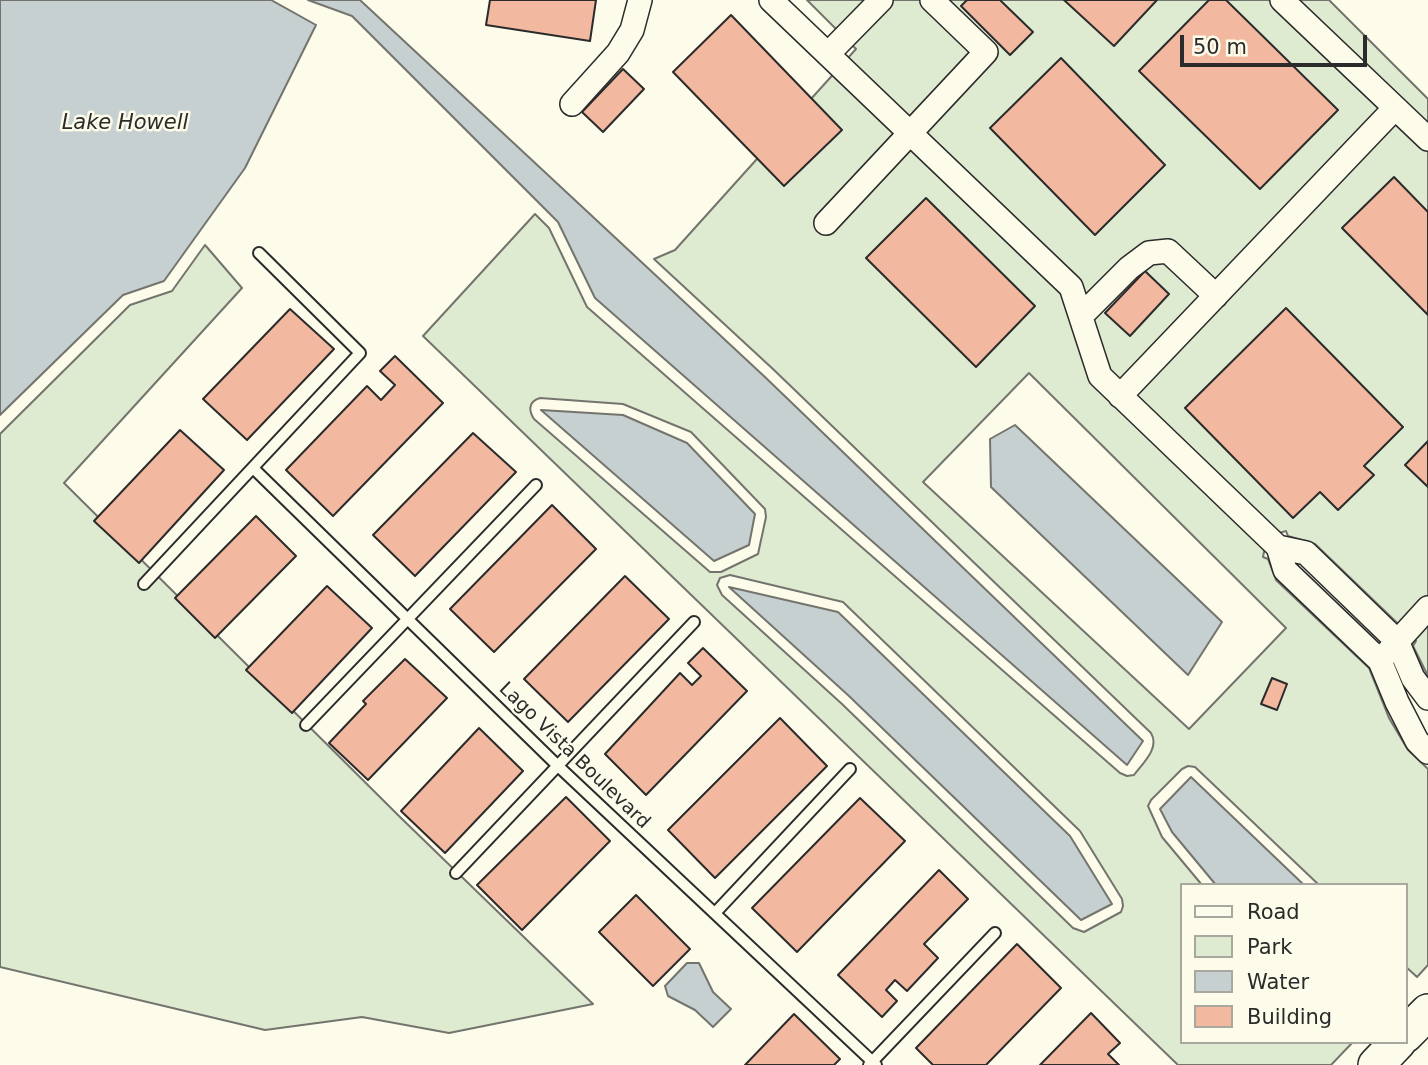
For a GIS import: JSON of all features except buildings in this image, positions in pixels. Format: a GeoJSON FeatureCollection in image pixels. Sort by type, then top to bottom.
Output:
{"type":"FeatureCollection","features":[{"type":"Feature","properties":{"kind":"main road"},"geometry":{"type":"LineString","coordinates":[[1407,1033],[1428,1012]]}},
{"type":"Feature","properties":{"kind":"main road"},"geometry":{"type":"LineString","coordinates":[[1376,1065],[1396,1044]]}},
{"type":"Feature","properties":{"kind":"street"},"geometry":{"type":"LineString","coordinates":[[572,104],[618,53],[632,30],[639,0]]}},
{"type":"Feature","properties":{"kind":"street"},"geometry":{"type":"LineString","coordinates":[[771,0],[1071,287],[1100,376],[1278,547],[1285,570],[1380,661],[1417,741],[1428,752]]}},
{"type":"Feature","properties":{"kind":"street"},"geometry":{"type":"LineString","coordinates":[[828,54],[881,0]]}},
{"type":"Feature","properties":{"kind":"street"},"geometry":{"type":"LineString","coordinates":[[826,223],[986,52],[932,0]]}},
{"type":"Feature","properties":{"kind":"street"},"geometry":{"type":"LineString","coordinates":[[1282,0],[1428,139]]}},
{"type":"Feature","properties":{"kind":"street"},"geometry":{"type":"LineString","coordinates":[[1120,396],[1395,108]]}},
{"type":"Feature","properties":{"kind":"street"},"geometry":{"type":"LineString","coordinates":[[1081,316],[1129,268],[1149,253],[1168,251],[1216,296]]}},
{"type":"Feature","properties":{"kind":"street"},"geometry":{"type":"LineString","coordinates":[[1278,547],[1306,553],[1397,641],[1413,678],[1428,698]]}},
{"type":"Feature","properties":{"kind":"street"},"geometry":{"type":"LineString","coordinates":[[1380,661],[1428,608]]}},
{"type":"Feature","properties":{"kind":"lane"},"geometry":{"type":"LineString","coordinates":[[144,584],[360,353],[259,253]]}},
{"type":"Feature","properties":{"kind":"lane","name":"Lago Vista Boulevard"},"geometry":{"type":"LineString","coordinates":[[253,468],[558,766],[872,1064]]}},
{"type":"Feature","properties":{"kind":"lane"},"geometry":{"type":"LineString","coordinates":[[306,724],[536,485]]}},
{"type":"Feature","properties":{"kind":"lane"},"geometry":{"type":"LineString","coordinates":[[456,873],[694,622]]}},
{"type":"Feature","properties":{"kind":"lane"},"geometry":{"type":"LineString","coordinates":[[715,913],[850,769]]}},
{"type":"Feature","properties":{"kind":"lane"},"geometry":{"type":"LineString","coordinates":[[872,1064],[995,933]]}},
{"type":"Feature","properties":{"kind":"green space"},"geometry":{"type":"Polygon","coordinates":[[[807,0],[1329,0],[1428,99],[1428,676],[1413,646],[1416,641],[1315,544],[1288,536],[1286,531],[1270,540],[1263,557],[1268,559],[1276,580],[1369,668],[1389,718],[1408,750],[1428,769],[1428,965],[1417,977],[1407,968],[1407,883],[1317,883],[1195,767],[1182,769],[1148,806],[1162,837],[1200,883],[1180,883],[1180,1044],[1351,1044],[1331,1065],[1178,1065],[423,336],[535,214],[549,228],[587,307],[1120,773],[1134,775],[1152,750],[1151,733],[774,370],[654,259],[675,250],[856,49],[807,0]],[[1029,373],[923,482],[1189,729],[1286,628],[1029,373]],[[540,398],[534,401],[531,412],[534,419],[710,572],[721,572],[758,554],[766,517],[765,509],[691,432],[623,404],[540,398]],[[730,575],[720,578],[717,585],[722,595],[842,704],[1073,928],[1084,932],[1121,912],[1122,899],[1080,831],[843,602],[730,575]]]}},
{"type":"Feature","properties":{"kind":"green space"},"geometry":{"type":"Polygon","coordinates":[[[205,245],[242,288],[64,483],[401,818],[593,1004],[449,1033],[362,1017],[265,1030],[0,967],[0,434],[130,305],[172,291],[205,245]]]}},
{"type":"Feature","properties":{"kind":"water","name":"Lake Howell"},"geometry":{"type":"Polygon","coordinates":[[[0,0],[271,0],[316,25],[245,168],[164,281],[123,295],[0,415],[0,0]]]}},
{"type":"Feature","properties":{"kind":"water"},"geometry":{"type":"Polygon","coordinates":[[[308,0],[360,0],[766,378],[1143,741],[1127,765],[595,298],[558,222],[352,16],[308,0]]]}},
{"type":"Feature","properties":{"kind":"water"},"geometry":{"type":"Polygon","coordinates":[[[541,410],[623,415],[687,443],[755,514],[749,545],[714,561],[541,410]]]}},
{"type":"Feature","properties":{"kind":"water"},"geometry":{"type":"Polygon","coordinates":[[[1015,425],[1222,622],[1188,675],[991,487],[990,439],[1015,425]]]}},
{"type":"Feature","properties":{"kind":"water"},"geometry":{"type":"Polygon","coordinates":[[[729,587],[838,612],[1070,836],[1112,904],[1081,920],[849,696],[729,587]]]}},
{"type":"Feature","properties":{"kind":"water"},"geometry":{"type":"Polygon","coordinates":[[[1191,777],[1302,883],[1214,883],[1172,832],[1160,809],[1191,777]]]}},
{"type":"Feature","properties":{"kind":"water"},"geometry":{"type":"Polygon","coordinates":[[[687,963],[699,963],[713,992],[731,1009],[713,1027],[695,1010],[668,996],[665,986],[687,963]]]}}]}
